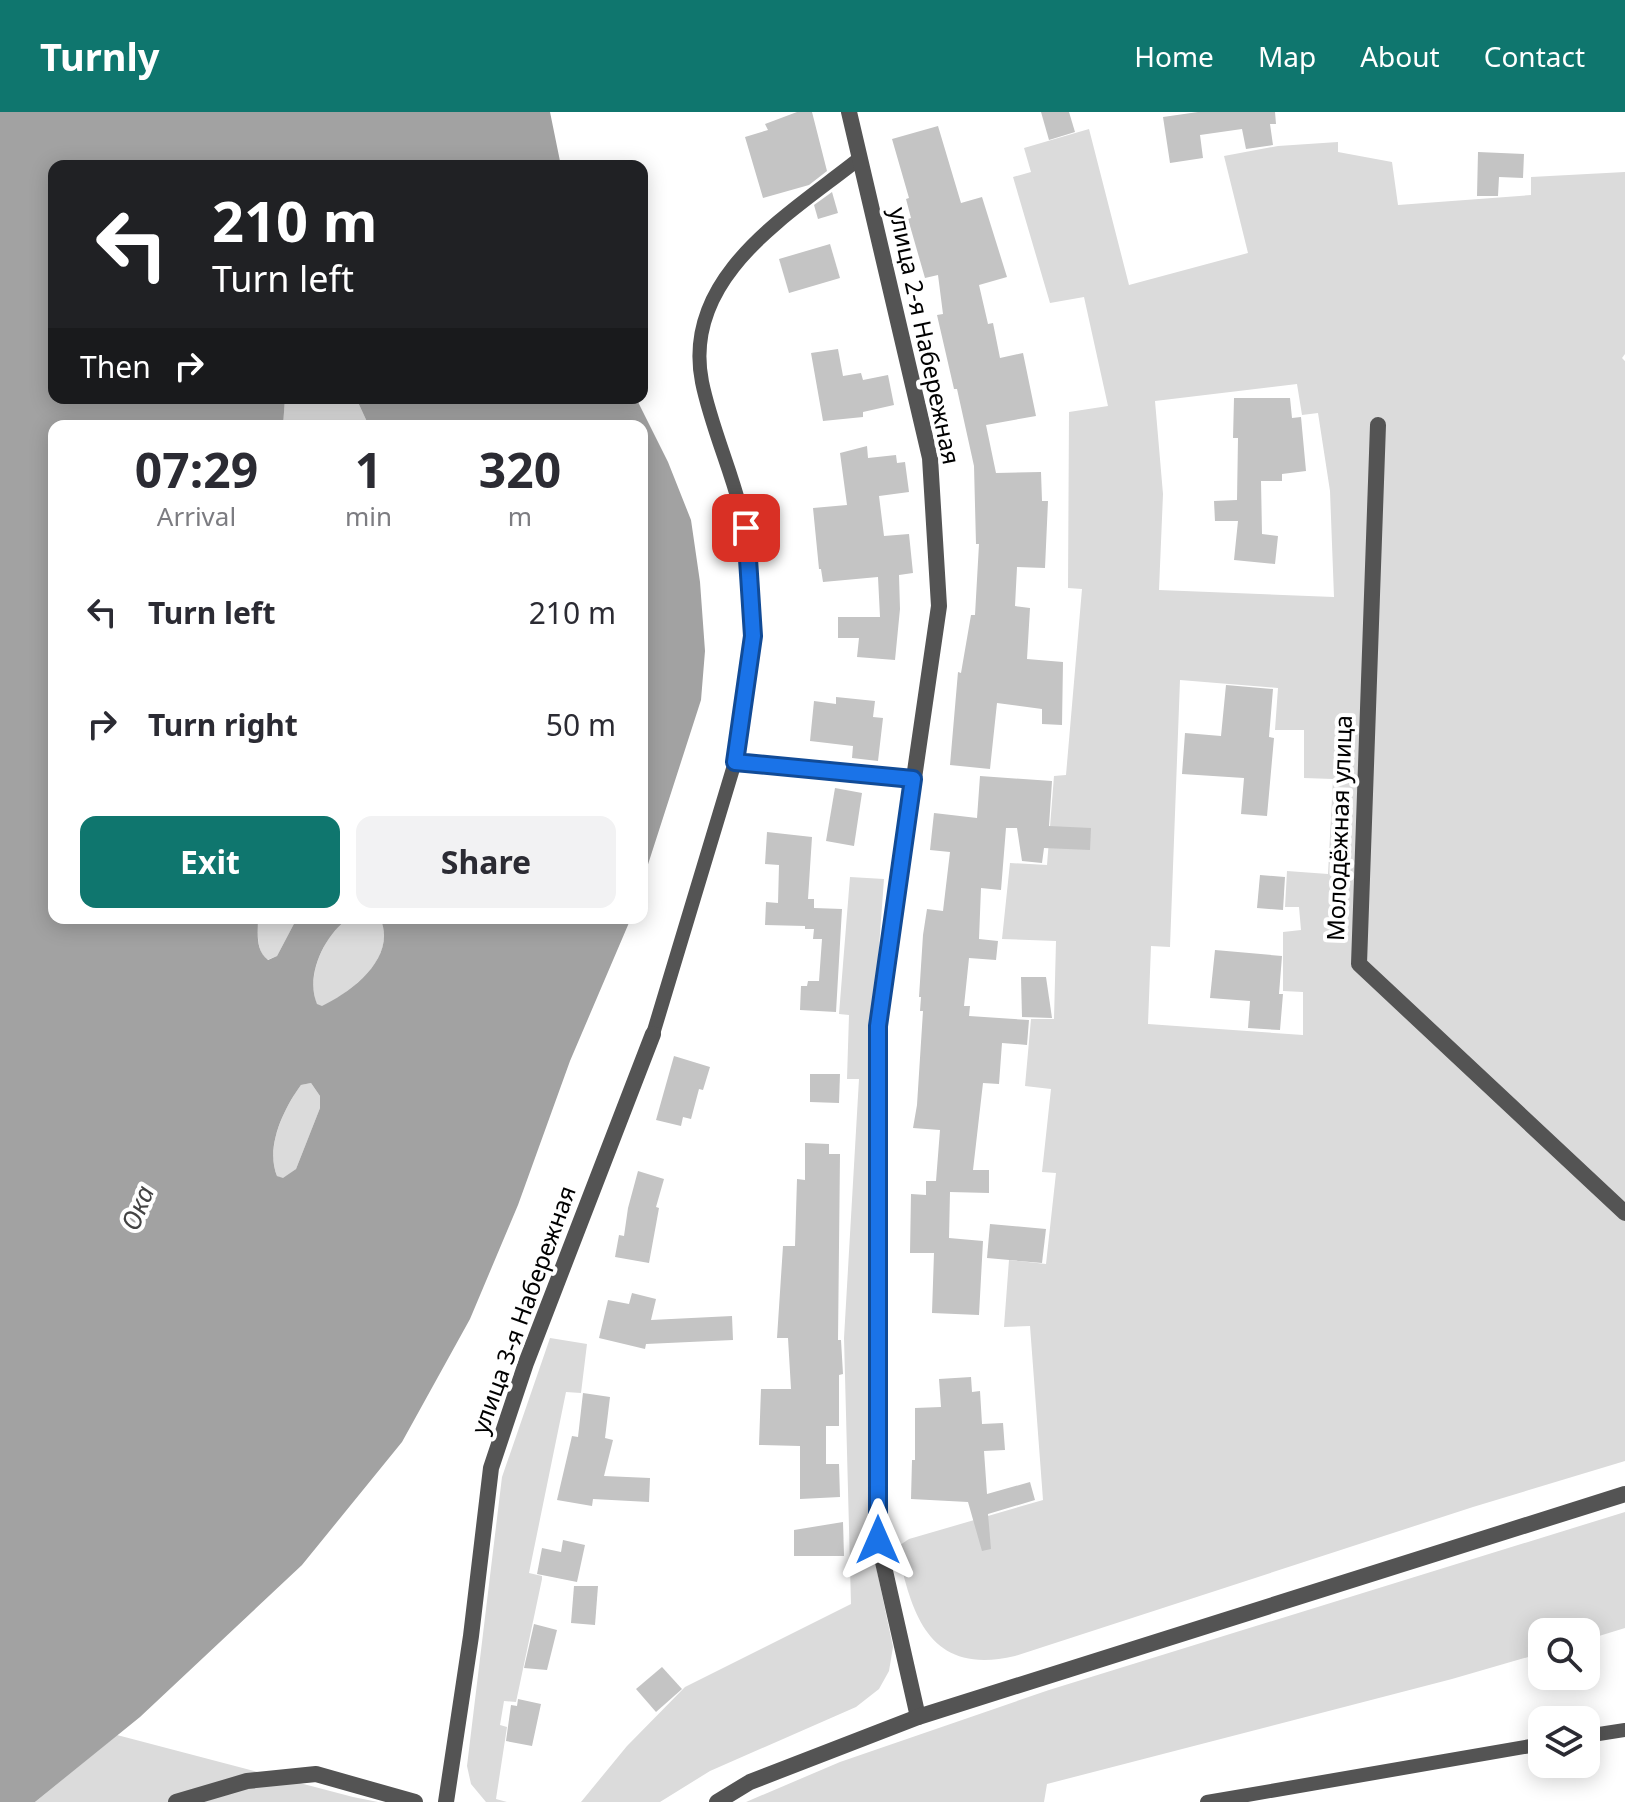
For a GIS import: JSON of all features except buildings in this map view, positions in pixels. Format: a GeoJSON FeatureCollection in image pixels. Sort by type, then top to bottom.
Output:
{"type":"FeatureCollection","features":[{"type":"Feature","properties":{"kind":"street","name":"улица 2-я Набережная"},"geometry":{"type":"LineString","coordinates":[[849,112],[930,458],[939,606],[878,1026],[878,1540],[918,1717]]}},
{"type":"Feature","properties":{"kind":"street","name":"Молодёжная улица"},"geometry":{"type":"LineString","coordinates":[[1378,425],[1359,964],[1625,1213]]}},
{"type":"Feature","properties":{"kind":"street","name":"улица 3-я Набережная"},"geometry":{"type":"LineString","coordinates":[[446,1802],[471,1636],[491,1468],[526,1363],[653,1034]]}},
{"type":"Feature","properties":{"kind":"street"},"geometry":{"type":"LineString","coordinates":[[717,1802],[750,1782],[918,1717],[1625,1494]]}},
{"type":"Feature","properties":{"kind":"street"},"geometry":{"type":"LineString","coordinates":[[176,1802],[247,1781],[316,1774],[415,1802]]}},
{"type":"Feature","properties":{"kind":"lane"},"geometry":{"type":"LineString","coordinates":[[653,1034],[735,762],[753,636],[746,528],[702,380],[700,333],[708,306],[723,279],[743,256],[769,230],[860,158]]}},
{"type":"Feature","properties":{"kind":"lane"},"geometry":{"type":"LineString","coordinates":[[735,762],[913,779]]}},
{"type":"Feature","properties":{"kind":"lane"},"geometry":{"type":"LineString","coordinates":[[1600,1734],[1625,1730]]}},
{"type":"Feature","properties":{"kind":"lane"},"geometry":{"type":"LineString","coordinates":[[1207,1802],[1528,1746]]}},
{"type":"Feature","properties":{"kind":"shaded area"},"geometry":{"type":"Polygon","coordinates":[[[1089,129],[1129,285],[1248,253],[1224,156],[1278,146],[1338,142],[1338,152],[1392,162],[1398,205],[1531,195],[1531,177],[1625,172],[1625,354],[1622,358],[1625,361],[1625,1461],[1473,1507],[1015,1656],[986,1660],[962,1657],[944,1648],[929,1635],[910,1596],[897,1547],[909,1539],[1043,1500],[1030,1326],[1004,1327],[1009,1260],[1046,1264],[1056,1173],[1042,1172],[1051,1089],[1025,1086],[1031,1019],[1054,1019],[1056,941],[1002,939],[1010,863],[1047,865],[1054,776],[1066,775],[1082,589],[1068,588],[1069,412],[1108,406],[1084,297],[1050,303],[1013,177],[1031,172],[1024,148],[1089,129]],[[1297,384],[1155,401],[1163,494],[1159,590],[1334,597],[1330,491],[1318,413],[1302,415],[1297,384]],[[1180,680],[1170,947],[1151,946],[1148,1024],[1303,1035],[1303,992],[1283,991],[1283,932],[1301,930],[1299,907],[1285,907],[1287,871],[1328,874],[1333,779],[1304,778],[1304,730],[1275,730],[1278,688],[1180,680]]]}},
{"type":"Feature","properties":{"kind":"shaded area"},"geometry":{"type":"Polygon","coordinates":[[[285,404],[359,404],[366,420],[283,420],[285,404]]]}},
{"type":"Feature","properties":{"kind":"shaded area"},"geometry":{"type":"Polygon","coordinates":[[[850,877],[884,879],[872,1043],[872,1547],[893,1647],[889,1671],[879,1689],[856,1707],[710,1771],[660,1802],[581,1802],[627,1746],[685,1687],[851,1604],[844,1338],[859,1079],[847,1079],[849,1015],[839,1014],[850,877]]]}},
{"type":"Feature","properties":{"kind":"shaded area"},"geometry":{"type":"Polygon","coordinates":[[[258,924],[294,924],[277,956],[267,960],[259,946],[258,924]]]}},
{"type":"Feature","properties":{"kind":"shaded area"},"geometry":{"type":"Polygon","coordinates":[[[382,924],[383,946],[369,971],[358,982],[322,1007],[317,1005],[314,994],[315,969],[325,945],[340,925],[382,924]]]}},
{"type":"Feature","properties":{"kind":"shaded area"},"geometry":{"type":"Polygon","coordinates":[[[311,1083],[320,1096],[320,1108],[296,1169],[283,1179],[277,1176],[274,1165],[278,1128],[301,1085],[311,1083]]]}},
{"type":"Feature","properties":{"kind":"shaded area"},"geometry":{"type":"Polygon","coordinates":[[[550,1338],[587,1344],[581,1393],[566,1392],[529,1573],[542,1576],[542,1579],[516,1702],[504,1701],[500,1725],[507,1727],[496,1799],[507,1802],[486,1802],[471,1784],[467,1766],[502,1477],[550,1338]]]}},
{"type":"Feature","properties":{"kind":"shaded area"},"geometry":{"type":"Polygon","coordinates":[[[1625,1512],[1625,1628],[1600,1636],[1600,1618],[1528,1618],[1528,1657],[1047,1784],[1044,1802],[746,1802],[840,1762],[1049,1690],[1625,1512]]]}},
{"type":"Feature","properties":{"kind":"shaded area"},"geometry":{"type":"Polygon","coordinates":[[[117,1735],[353,1797],[378,1802],[35,1802],[117,1735]]]}},
{"type":"Feature","properties":{"kind":"water","name":"Ока"},"geometry":{"type":"Polygon","coordinates":[[[0,112],[550,112],[560,160],[48,160],[48,404],[285,404],[283,420],[48,420],[48,924],[258,924],[259,946],[268,960],[277,956],[294,924],[341,924],[325,945],[315,969],[314,993],[317,1004],[322,1006],[346,992],[369,971],[383,946],[382,924],[628,924],[570,1061],[518,1205],[470,1319],[402,1442],[302,1565],[140,1717],[35,1802],[0,1802],[0,112]],[[311,1083],[301,1085],[278,1128],[273,1153],[277,1176],[283,1178],[296,1169],[320,1108],[320,1096],[311,1083]]]}},
{"type":"Feature","properties":{"kind":"water"},"geometry":{"type":"Polygon","coordinates":[[[359,404],[639,404],[647,420],[366,420],[359,404]]]}},
{"type":"Feature","properties":{"kind":"water"},"geometry":{"type":"Polygon","coordinates":[[[648,422],[691,520],[705,651],[701,700],[648,864],[648,422]]]}},
{"type":"Feature","properties":{"kind":"route"},"geometry":{"type":"LineString","coordinates":[[746,528],[753,636],[735,762],[913,779],[878,1026],[878,1540]]}}]}
